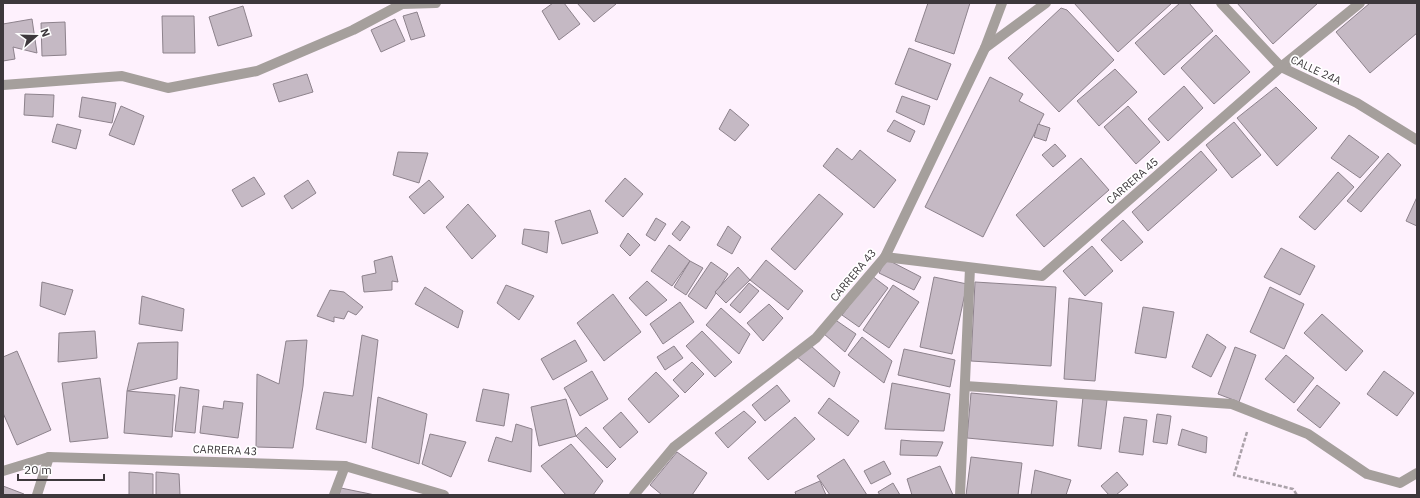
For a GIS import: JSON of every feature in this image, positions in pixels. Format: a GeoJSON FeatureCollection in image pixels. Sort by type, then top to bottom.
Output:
{"type":"FeatureCollection","features":[{"type":"Feature","properties":{"kind":"street"},"geometry":{"type":"LineString","coordinates":[[3,85],[122,76],[168,88],[257,72],[352,30],[402,4],[436,3]]}},
{"type":"Feature","properties":{"kind":"street","name":"CARRERA 43"},"geometry":{"type":"LineString","coordinates":[[634,495],[674,447],[816,338],[885,257],[984,48],[1002,3]]}},
{"type":"Feature","properties":{"kind":"street"},"geometry":{"type":"LineString","coordinates":[[984,48],[1046,3]]}},
{"type":"Feature","properties":{"kind":"street","name":"CALLE 24A"},"geometry":{"type":"LineString","coordinates":[[1221,3],[1281,67],[1357,103],[1417,140]]}},
{"type":"Feature","properties":{"kind":"street","name":"CARRERA 45"},"geometry":{"type":"LineString","coordinates":[[885,257],[1042,276],[1281,67],[1360,3]]}},
{"type":"Feature","properties":{"kind":"street"},"geometry":{"type":"LineString","coordinates":[[960,495],[970,268]]}},
{"type":"Feature","properties":{"kind":"street"},"geometry":{"type":"LineString","coordinates":[[965,386],[1232,404],[1308,434],[1367,474],[1400,483],[1417,473]]}},
{"type":"Feature","properties":{"kind":"street"},"geometry":{"type":"LineString","coordinates":[[37,495],[49,457]]}},
{"type":"Feature","properties":{"kind":"street","name":"CARRERA 43"},"geometry":{"type":"LineString","coordinates":[[3,471],[49,457],[344,466],[444,495]]}},
{"type":"Feature","properties":{"kind":"street"},"geometry":{"type":"LineString","coordinates":[[334,495],[344,466]]}},
{"type":"Feature","properties":{"kind":"path"},"geometry":{"type":"LineString","coordinates":[[1253,412],[1234,475],[1293,489],[1297,495]]}},
{"type":"Feature","properties":{"kind":"building"},"geometry":{"type":"Polygon","coordinates":[[[553,3],[564,3],[580,24],[559,40],[542,11],[553,3]]]}},
{"type":"Feature","properties":{"kind":"building"},"geometry":{"type":"Polygon","coordinates":[[[577,3],[616,3],[616,4],[594,22],[577,3]]]}},
{"type":"Feature","properties":{"kind":"building"},"geometry":{"type":"Polygon","coordinates":[[[928,3],[970,3],[954,54],[915,41],[928,3]]]}},
{"type":"Feature","properties":{"kind":"building"},"geometry":{"type":"Polygon","coordinates":[[[1074,3],[1172,3],[1118,52],[1074,3]]]}},
{"type":"Feature","properties":{"kind":"building"},"geometry":{"type":"Polygon","coordinates":[[[1180,3],[1189,3],[1213,31],[1164,75],[1135,43],[1180,3]]]}},
{"type":"Feature","properties":{"kind":"building"},"geometry":{"type":"Polygon","coordinates":[[[1237,3],[1318,3],[1273,44],[1237,3]]]}},
{"type":"Feature","properties":{"kind":"building"},"geometry":{"type":"Polygon","coordinates":[[[1370,3],[1417,3],[1417,33],[1370,73],[1336,32],[1370,3]]]}},
{"type":"Feature","properties":{"kind":"building"},"geometry":{"type":"Polygon","coordinates":[[[243,6],[252,36],[218,46],[209,17],[243,6]]]}},
{"type":"Feature","properties":{"kind":"building"},"geometry":{"type":"Polygon","coordinates":[[[1061,8],[1067,10],[1114,60],[1059,112],[1008,58],[1061,8]]]}},
{"type":"Feature","properties":{"kind":"building"},"geometry":{"type":"Polygon","coordinates":[[[417,12],[425,36],[411,40],[403,16],[417,12]]]}},
{"type":"Feature","properties":{"kind":"building"},"geometry":{"type":"Polygon","coordinates":[[[162,16],[194,16],[195,53],[163,53],[162,16]]]}},
{"type":"Feature","properties":{"kind":"building"},"geometry":{"type":"Polygon","coordinates":[[[32,19],[37,53],[13,47],[15,59],[3,61],[3,24],[32,19]]]}},
{"type":"Feature","properties":{"kind":"building"},"geometry":{"type":"Polygon","coordinates":[[[395,19],[405,41],[381,52],[371,30],[395,19]]]}},
{"type":"Feature","properties":{"kind":"building"},"geometry":{"type":"Polygon","coordinates":[[[65,22],[66,55],[42,56],[41,23],[65,22]]]}},
{"type":"Feature","properties":{"kind":"building"},"geometry":{"type":"Polygon","coordinates":[[[1216,35],[1250,72],[1214,104],[1181,68],[1216,35]]]}},
{"type":"Feature","properties":{"kind":"building"},"geometry":{"type":"Polygon","coordinates":[[[909,48],[951,64],[937,100],[895,84],[909,48]]]}},
{"type":"Feature","properties":{"kind":"building"},"geometry":{"type":"Polygon","coordinates":[[[1115,69],[1137,92],[1099,126],[1077,101],[1115,69]]]}},
{"type":"Feature","properties":{"kind":"building"},"geometry":{"type":"Polygon","coordinates":[[[307,74],[313,92],[279,102],[273,84],[307,74]]]}},
{"type":"Feature","properties":{"kind":"building"},"geometry":{"type":"Polygon","coordinates":[[[990,77],[1023,94],[1019,101],[1044,114],[983,237],[925,207],[990,77]]]}},
{"type":"Feature","properties":{"kind":"building"},"geometry":{"type":"Polygon","coordinates":[[[1184,86],[1203,108],[1168,141],[1148,119],[1184,86]]]}},
{"type":"Feature","properties":{"kind":"building"},"geometry":{"type":"Polygon","coordinates":[[[1276,87],[1317,128],[1277,166],[1237,118],[1276,87]]]}},
{"type":"Feature","properties":{"kind":"building"},"geometry":{"type":"Polygon","coordinates":[[[25,94],[54,95],[53,117],[24,115],[25,94]]]}},
{"type":"Feature","properties":{"kind":"building"},"geometry":{"type":"Polygon","coordinates":[[[902,96],[930,106],[924,125],[896,112],[902,96]]]}},
{"type":"Feature","properties":{"kind":"building"},"geometry":{"type":"Polygon","coordinates":[[[82,97],[116,103],[112,123],[79,117],[82,97]]]}},
{"type":"Feature","properties":{"kind":"building"},"geometry":{"type":"Polygon","coordinates":[[[121,106],[144,116],[134,145],[109,135],[121,106]]]}},
{"type":"Feature","properties":{"kind":"building"},"geometry":{"type":"Polygon","coordinates":[[[1128,106],[1160,142],[1136,164],[1104,127],[1128,106]]]}},
{"type":"Feature","properties":{"kind":"building"},"geometry":{"type":"Polygon","coordinates":[[[730,109],[749,125],[735,141],[719,129],[730,109]]]}},
{"type":"Feature","properties":{"kind":"building"},"geometry":{"type":"Polygon","coordinates":[[[894,120],[915,131],[910,142],[887,131],[894,120]]]}},
{"type":"Feature","properties":{"kind":"building"},"geometry":{"type":"Polygon","coordinates":[[[1234,122],[1261,155],[1232,178],[1206,145],[1234,122]]]}},
{"type":"Feature","properties":{"kind":"building"},"geometry":{"type":"Polygon","coordinates":[[[57,124],[81,130],[76,149],[52,142],[57,124]]]}},
{"type":"Feature","properties":{"kind":"building"},"geometry":{"type":"Polygon","coordinates":[[[1038,124],[1050,128],[1046,141],[1034,137],[1038,124]]]}},
{"type":"Feature","properties":{"kind":"building"},"geometry":{"type":"Polygon","coordinates":[[[1349,135],[1379,157],[1360,178],[1331,158],[1349,135]]]}},
{"type":"Feature","properties":{"kind":"building"},"geometry":{"type":"Polygon","coordinates":[[[1055,144],[1066,156],[1053,167],[1042,155],[1055,144]]]}},
{"type":"Feature","properties":{"kind":"building"},"geometry":{"type":"Polygon","coordinates":[[[837,148],[852,160],[860,150],[896,180],[874,208],[823,166],[837,148]]]}},
{"type":"Feature","properties":{"kind":"building"},"geometry":{"type":"Polygon","coordinates":[[[1201,151],[1217,170],[1148,231],[1132,212],[1201,151]]]}},
{"type":"Feature","properties":{"kind":"building"},"geometry":{"type":"Polygon","coordinates":[[[398,152],[428,153],[419,183],[393,175],[398,152]]]}},
{"type":"Feature","properties":{"kind":"building"},"geometry":{"type":"Polygon","coordinates":[[[1388,153],[1401,165],[1361,212],[1347,201],[1388,153]]]}},
{"type":"Feature","properties":{"kind":"building"},"geometry":{"type":"Polygon","coordinates":[[[1081,158],[1109,190],[1044,247],[1016,215],[1081,158]]]}},
{"type":"Feature","properties":{"kind":"building"},"geometry":{"type":"Polygon","coordinates":[[[1338,172],[1354,187],[1315,230],[1299,217],[1338,172]]]}},
{"type":"Feature","properties":{"kind":"building"},"geometry":{"type":"Polygon","coordinates":[[[254,177],[265,194],[242,207],[232,190],[254,177]]]}},
{"type":"Feature","properties":{"kind":"building"},"geometry":{"type":"Polygon","coordinates":[[[625,178],[643,194],[623,217],[605,201],[625,178]]]}},
{"type":"Feature","properties":{"kind":"building"},"geometry":{"type":"Polygon","coordinates":[[[308,180],[316,193],[292,209],[284,196],[308,180]]]}},
{"type":"Feature","properties":{"kind":"building"},"geometry":{"type":"Polygon","coordinates":[[[429,180],[444,197],[424,214],[409,197],[429,180]]]}},
{"type":"Feature","properties":{"kind":"building"},"geometry":{"type":"Polygon","coordinates":[[[819,194],[843,214],[795,270],[771,249],[819,194]]]}},
{"type":"Feature","properties":{"kind":"building"},"geometry":{"type":"Polygon","coordinates":[[[1417,197],[1417,226],[1406,221],[1417,197]]]}},
{"type":"Feature","properties":{"kind":"building"},"geometry":{"type":"Polygon","coordinates":[[[468,204],[496,236],[472,259],[446,227],[468,204]]]}},
{"type":"Feature","properties":{"kind":"building"},"geometry":{"type":"Polygon","coordinates":[[[590,210],[598,233],[562,244],[555,221],[590,210]]]}},
{"type":"Feature","properties":{"kind":"building"},"geometry":{"type":"Polygon","coordinates":[[[656,218],[666,224],[655,241],[646,235],[656,218]]]}},
{"type":"Feature","properties":{"kind":"building"},"geometry":{"type":"Polygon","coordinates":[[[1123,220],[1143,242],[1121,261],[1101,240],[1123,220]]]}},
{"type":"Feature","properties":{"kind":"building"},"geometry":{"type":"Polygon","coordinates":[[[682,221],[690,227],[680,241],[672,234],[682,221]]]}},
{"type":"Feature","properties":{"kind":"building"},"geometry":{"type":"Polygon","coordinates":[[[728,226],[741,237],[732,254],[717,245],[728,226]]]}},
{"type":"Feature","properties":{"kind":"building"},"geometry":{"type":"Polygon","coordinates":[[[524,229],[549,232],[547,253],[522,244],[524,229]]]}},
{"type":"Feature","properties":{"kind":"building"},"geometry":{"type":"Polygon","coordinates":[[[628,233],[640,245],[630,256],[620,246],[628,233]]]}},
{"type":"Feature","properties":{"kind":"building"},"geometry":{"type":"Polygon","coordinates":[[[669,245],[690,261],[672,286],[651,271],[669,245]]]}},
{"type":"Feature","properties":{"kind":"building"},"geometry":{"type":"Polygon","coordinates":[[[1092,246],[1113,271],[1085,296],[1063,271],[1092,246]]]}},
{"type":"Feature","properties":{"kind":"building"},"geometry":{"type":"Polygon","coordinates":[[[1281,248],[1315,266],[1300,295],[1264,277],[1281,248]]]}},
{"type":"Feature","properties":{"kind":"building"},"geometry":{"type":"Polygon","coordinates":[[[392,256],[398,282],[392,281],[392,290],[364,292],[362,276],[376,273],[374,261],[392,256]]]}},
{"type":"Feature","properties":{"kind":"building"},"geometry":{"type":"Polygon","coordinates":[[[886,259],[921,277],[914,290],[879,273],[886,259]]]}},
{"type":"Feature","properties":{"kind":"building"},"geometry":{"type":"Polygon","coordinates":[[[766,260],[803,291],[788,310],[750,280],[766,260]]]}},
{"type":"Feature","properties":{"kind":"building"},"geometry":{"type":"Polygon","coordinates":[[[690,261],[703,268],[686,295],[674,287],[690,261]]]}},
{"type":"Feature","properties":{"kind":"building"},"geometry":{"type":"Polygon","coordinates":[[[711,262],[728,274],[706,309],[688,296],[711,262]]]}},
{"type":"Feature","properties":{"kind":"building"},"geometry":{"type":"Polygon","coordinates":[[[738,267],[750,280],[726,303],[715,292],[738,267]]]}},
{"type":"Feature","properties":{"kind":"building"},"geometry":{"type":"Polygon","coordinates":[[[872,276],[888,288],[859,327],[842,315],[872,276]]]}},
{"type":"Feature","properties":{"kind":"building"},"geometry":{"type":"Polygon","coordinates":[[[934,277],[967,284],[952,354],[920,347],[934,277]]]}},
{"type":"Feature","properties":{"kind":"building"},"geometry":{"type":"Polygon","coordinates":[[[647,281],[667,300],[646,316],[629,298],[647,281]]]}},
{"type":"Feature","properties":{"kind":"building"},"geometry":{"type":"Polygon","coordinates":[[[42,282],[73,290],[65,315],[40,306],[42,282]]]}},
{"type":"Feature","properties":{"kind":"building"},"geometry":{"type":"Polygon","coordinates":[[[975,282],[1056,287],[1051,366],[971,361],[975,282]]]}},
{"type":"Feature","properties":{"kind":"building"},"geometry":{"type":"Polygon","coordinates":[[[749,283],[759,291],[740,313],[730,305],[749,283]]]}},
{"type":"Feature","properties":{"kind":"building"},"geometry":{"type":"Polygon","coordinates":[[[506,285],[534,296],[519,320],[497,303],[506,285]]]}},
{"type":"Feature","properties":{"kind":"building"},"geometry":{"type":"Polygon","coordinates":[[[893,285],[919,302],[889,348],[863,330],[893,285]]]}},
{"type":"Feature","properties":{"kind":"building"},"geometry":{"type":"Polygon","coordinates":[[[425,287],[463,311],[458,328],[415,304],[425,287]]]}},
{"type":"Feature","properties":{"kind":"building"},"geometry":{"type":"Polygon","coordinates":[[[1270,287],[1304,304],[1284,349],[1250,332],[1270,287]]]}},
{"type":"Feature","properties":{"kind":"building"},"geometry":{"type":"Polygon","coordinates":[[[330,290],[344,292],[363,307],[356,315],[348,311],[344,319],[334,317],[334,322],[317,316],[330,290]]]}},
{"type":"Feature","properties":{"kind":"building"},"geometry":{"type":"Polygon","coordinates":[[[613,294],[641,332],[604,361],[577,323],[613,294]]]}},
{"type":"Feature","properties":{"kind":"building"},"geometry":{"type":"Polygon","coordinates":[[[142,296],[184,309],[182,331],[139,324],[142,296]]]}},
{"type":"Feature","properties":{"kind":"building"},"geometry":{"type":"Polygon","coordinates":[[[1069,298],[1102,303],[1095,381],[1064,379],[1069,298]]]}},
{"type":"Feature","properties":{"kind":"building"},"geometry":{"type":"Polygon","coordinates":[[[680,302],[694,322],[663,344],[650,324],[680,302]]]}},
{"type":"Feature","properties":{"kind":"building"},"geometry":{"type":"Polygon","coordinates":[[[769,304],[783,318],[763,341],[747,323],[769,304]]]}},
{"type":"Feature","properties":{"kind":"building"},"geometry":{"type":"Polygon","coordinates":[[[1143,307],[1174,312],[1166,358],[1135,353],[1143,307]]]}},
{"type":"Feature","properties":{"kind":"building"},"geometry":{"type":"Polygon","coordinates":[[[721,308],[750,334],[739,354],[706,325],[721,308]]]}},
{"type":"Feature","properties":{"kind":"building"},"geometry":{"type":"Polygon","coordinates":[[[1322,314],[1363,351],[1346,371],[1304,333],[1322,314]]]}},
{"type":"Feature","properties":{"kind":"building"},"geometry":{"type":"Polygon","coordinates":[[[834,319],[856,334],[845,352],[824,334],[834,319]]]}},
{"type":"Feature","properties":{"kind":"building"},"geometry":{"type":"Polygon","coordinates":[[[95,331],[97,358],[58,362],[59,333],[95,331]]]}},
{"type":"Feature","properties":{"kind":"building"},"geometry":{"type":"Polygon","coordinates":[[[702,331],[732,362],[715,377],[686,346],[702,331]]]}},
{"type":"Feature","properties":{"kind":"building"},"geometry":{"type":"Polygon","coordinates":[[[1207,334],[1226,347],[1211,377],[1192,367],[1207,334]]]}},
{"type":"Feature","properties":{"kind":"building"},"geometry":{"type":"Polygon","coordinates":[[[362,335],[378,340],[366,443],[316,429],[324,392],[353,396],[362,335]]]}},
{"type":"Feature","properties":{"kind":"building"},"geometry":{"type":"Polygon","coordinates":[[[862,337],[892,361],[884,383],[848,355],[862,337]]]}},
{"type":"Feature","properties":{"kind":"building"},"geometry":{"type":"Polygon","coordinates":[[[307,340],[303,386],[293,448],[256,447],[257,374],[279,384],[286,341],[307,340]]]}},
{"type":"Feature","properties":{"kind":"building"},"geometry":{"type":"Polygon","coordinates":[[[575,340],[587,361],[553,380],[541,359],[575,340]]]}},
{"type":"Feature","properties":{"kind":"building"},"geometry":{"type":"Polygon","coordinates":[[[178,342],[177,379],[127,391],[138,343],[178,342]]]}},
{"type":"Feature","properties":{"kind":"building"},"geometry":{"type":"Polygon","coordinates":[[[810,345],[840,372],[834,387],[796,356],[810,345]]]}},
{"type":"Feature","properties":{"kind":"building"},"geometry":{"type":"Polygon","coordinates":[[[674,346],[683,358],[665,370],[657,357],[674,346]]]}},
{"type":"Feature","properties":{"kind":"building"},"geometry":{"type":"Polygon","coordinates":[[[1235,347],[1256,355],[1239,402],[1218,394],[1235,347]]]}},
{"type":"Feature","properties":{"kind":"building"},"geometry":{"type":"Polygon","coordinates":[[[904,349],[955,360],[950,387],[898,375],[904,349]]]}},
{"type":"Feature","properties":{"kind":"building"},"geometry":{"type":"Polygon","coordinates":[[[17,351],[51,430],[17,445],[3,413],[3,357],[17,351]]]}},
{"type":"Feature","properties":{"kind":"building"},"geometry":{"type":"Polygon","coordinates":[[[1286,355],[1314,378],[1294,403],[1265,379],[1286,355]]]}},
{"type":"Feature","properties":{"kind":"building"},"geometry":{"type":"Polygon","coordinates":[[[692,362],[704,374],[685,393],[673,380],[692,362]]]}},
{"type":"Feature","properties":{"kind":"building"},"geometry":{"type":"Polygon","coordinates":[[[592,371],[608,399],[580,416],[564,388],[592,371]]]}},
{"type":"Feature","properties":{"kind":"building"},"geometry":{"type":"Polygon","coordinates":[[[1384,371],[1414,393],[1397,416],[1367,394],[1384,371]]]}},
{"type":"Feature","properties":{"kind":"building"},"geometry":{"type":"Polygon","coordinates":[[[656,372],[679,396],[649,423],[628,399],[656,372]]]}},
{"type":"Feature","properties":{"kind":"building"},"geometry":{"type":"Polygon","coordinates":[[[100,378],[108,438],[70,442],[62,383],[100,378]]]}},
{"type":"Feature","properties":{"kind":"building"},"geometry":{"type":"Polygon","coordinates":[[[892,383],[950,394],[944,431],[885,429],[892,383]]]}},
{"type":"Feature","properties":{"kind":"building"},"geometry":{"type":"Polygon","coordinates":[[[777,385],[790,401],[765,421],[752,405],[777,385]]]}},
{"type":"Feature","properties":{"kind":"building"},"geometry":{"type":"Polygon","coordinates":[[[1317,385],[1340,403],[1320,428],[1297,410],[1317,385]]]}},
{"type":"Feature","properties":{"kind":"building"},"geometry":{"type":"Polygon","coordinates":[[[180,387],[199,390],[195,433],[175,431],[180,387]]]}},
{"type":"Feature","properties":{"kind":"building"},"geometry":{"type":"Polygon","coordinates":[[[483,389],[509,394],[504,426],[476,421],[483,389]]]}},
{"type":"Feature","properties":{"kind":"building"},"geometry":{"type":"Polygon","coordinates":[[[127,391],[175,395],[172,437],[124,433],[127,391]]]}},
{"type":"Feature","properties":{"kind":"building"},"geometry":{"type":"Polygon","coordinates":[[[971,393],[1057,401],[1053,446],[967,438],[971,393]]]}},
{"type":"Feature","properties":{"kind":"building"},"geometry":{"type":"Polygon","coordinates":[[[378,397],[427,414],[419,464],[372,448],[378,397]]]}},
{"type":"Feature","properties":{"kind":"building"},"geometry":{"type":"Polygon","coordinates":[[[1083,397],[1107,400],[1101,449],[1078,446],[1083,397]]]}},
{"type":"Feature","properties":{"kind":"building"},"geometry":{"type":"Polygon","coordinates":[[[829,398],[859,421],[848,436],[818,413],[829,398]]]}},
{"type":"Feature","properties":{"kind":"building"},"geometry":{"type":"Polygon","coordinates":[[[566,399],[576,436],[539,446],[531,407],[566,399]]]}},
{"type":"Feature","properties":{"kind":"building"},"geometry":{"type":"Polygon","coordinates":[[[224,401],[243,403],[238,438],[200,433],[203,406],[223,409],[224,401]]]}},
{"type":"Feature","properties":{"kind":"building"},"geometry":{"type":"Polygon","coordinates":[[[744,411],[756,422],[728,448],[715,433],[744,411]]]}},
{"type":"Feature","properties":{"kind":"building"},"geometry":{"type":"Polygon","coordinates":[[[621,412],[638,432],[620,448],[603,428],[621,412]]]}},
{"type":"Feature","properties":{"kind":"building"},"geometry":{"type":"Polygon","coordinates":[[[1157,414],[1171,416],[1167,444],[1153,442],[1157,414]]]}},
{"type":"Feature","properties":{"kind":"building"},"geometry":{"type":"Polygon","coordinates":[[[795,417],[815,439],[768,480],[748,458],[795,417]]]}},
{"type":"Feature","properties":{"kind":"building"},"geometry":{"type":"Polygon","coordinates":[[[1124,417],[1147,420],[1143,455],[1119,452],[1124,417]]]}},
{"type":"Feature","properties":{"kind":"building"},"geometry":{"type":"Polygon","coordinates":[[[516,424],[532,429],[531,472],[488,461],[496,437],[512,442],[516,424]]]}},
{"type":"Feature","properties":{"kind":"building"},"geometry":{"type":"Polygon","coordinates":[[[586,427],[616,459],[607,468],[576,436],[586,427]]]}},
{"type":"Feature","properties":{"kind":"building"},"geometry":{"type":"Polygon","coordinates":[[[1182,429],[1207,437],[1206,453],[1178,445],[1182,429]]]}},
{"type":"Feature","properties":{"kind":"building"},"geometry":{"type":"Polygon","coordinates":[[[430,434],[466,442],[451,477],[422,464],[430,434]]]}},
{"type":"Feature","properties":{"kind":"building"},"geometry":{"type":"Polygon","coordinates":[[[901,440],[943,442],[937,456],[900,455],[901,440]]]}},
{"type":"Feature","properties":{"kind":"building"},"geometry":{"type":"Polygon","coordinates":[[[571,444],[603,481],[593,495],[566,495],[541,466],[571,444]]]}},
{"type":"Feature","properties":{"kind":"building"},"geometry":{"type":"Polygon","coordinates":[[[677,452],[707,473],[692,495],[662,495],[650,485],[677,452]]]}},
{"type":"Feature","properties":{"kind":"building"},"geometry":{"type":"Polygon","coordinates":[[[971,457],[1022,463],[1018,495],[966,495],[971,457]]]}},
{"type":"Feature","properties":{"kind":"building"},"geometry":{"type":"Polygon","coordinates":[[[844,459],[867,495],[830,495],[817,476],[844,459]]]}},
{"type":"Feature","properties":{"kind":"building"},"geometry":{"type":"Polygon","coordinates":[[[884,461],[891,474],[871,484],[864,471],[884,461]]]}},
{"type":"Feature","properties":{"kind":"building"},"geometry":{"type":"Polygon","coordinates":[[[940,466],[953,495],[912,495],[907,479],[940,466]]]}},
{"type":"Feature","properties":{"kind":"building"},"geometry":{"type":"Polygon","coordinates":[[[1035,470],[1071,480],[1066,495],[1031,495],[1035,470]]]}},
{"type":"Feature","properties":{"kind":"building"},"geometry":{"type":"Polygon","coordinates":[[[129,472],[153,474],[153,495],[129,495],[129,472]]]}},
{"type":"Feature","properties":{"kind":"building"},"geometry":{"type":"Polygon","coordinates":[[[156,472],[179,474],[180,495],[156,495],[156,472]]]}},
{"type":"Feature","properties":{"kind":"building"},"geometry":{"type":"Polygon","coordinates":[[[1117,472],[1128,485],[1116,495],[1109,495],[1101,486],[1117,472]]]}},
{"type":"Feature","properties":{"kind":"building"},"geometry":{"type":"Polygon","coordinates":[[[820,481],[826,495],[796,495],[795,492],[820,481]]]}},
{"type":"Feature","properties":{"kind":"building"},"geometry":{"type":"Polygon","coordinates":[[[893,483],[900,495],[880,495],[878,492],[893,483]]]}},
{"type":"Feature","properties":{"kind":"building"},"geometry":{"type":"Polygon","coordinates":[[[3,486],[24,494],[3,495],[3,486]]]}},
{"type":"Feature","properties":{"kind":"building"},"geometry":{"type":"Polygon","coordinates":[[[341,488],[375,495],[339,495],[341,488]]]}}]}
